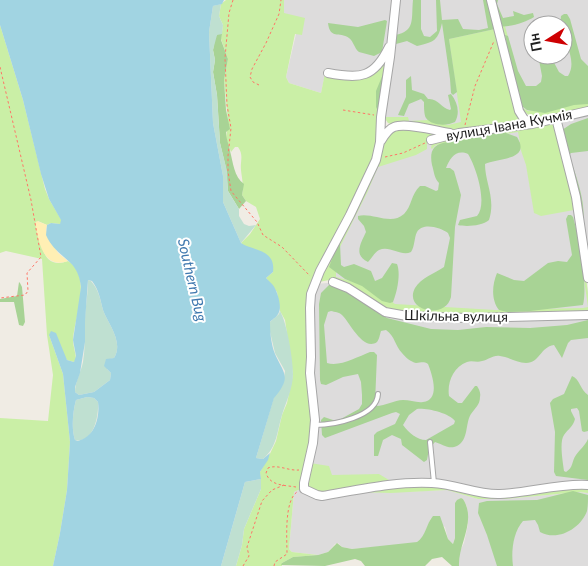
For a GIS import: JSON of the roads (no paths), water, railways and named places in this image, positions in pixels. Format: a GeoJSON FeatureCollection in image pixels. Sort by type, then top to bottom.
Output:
{"type":"FeatureCollection","features":[{"type":"Feature","properties":{"kind":"street"},"geometry":{"type":"LineString","coordinates":[[396,0],[381,117],[380,142],[376,160],[311,294],[312,358],[310,373],[315,424],[304,488],[308,492],[322,496],[403,483],[434,482],[476,492],[494,494],[542,490],[570,485],[588,485]]}},
{"type":"Feature","properties":{"kind":"street"},"geometry":{"type":"LineString","coordinates":[[491,0],[519,111],[524,119],[532,124]]}},
{"type":"Feature","properties":{"kind":"street"},"geometry":{"type":"LineString","coordinates":[[328,73],[356,76],[372,72],[382,61],[391,43]]}},
{"type":"Feature","properties":{"kind":"street","name":"вулиця Івана Кучмія"},"geometry":{"type":"LineString","coordinates":[[431,140],[457,133],[532,124],[588,111]]}},
{"type":"Feature","properties":{"kind":"street"},"geometry":{"type":"LineString","coordinates":[[381,117],[389,124],[395,126],[457,133]]}},
{"type":"Feature","properties":{"kind":"street"},"geometry":{"type":"LineString","coordinates":[[556,118],[576,197],[588,278]]}},
{"type":"Feature","properties":{"kind":"street"},"geometry":{"type":"LineString","coordinates":[[380,142],[395,126]]}},
{"type":"Feature","properties":{"kind":"street","name":"Шкільна вулиця"},"geometry":{"type":"LineString","coordinates":[[333,282],[348,288],[385,312],[407,316],[458,318],[588,315]]}},
{"type":"Feature","properties":{"kind":"lane"},"geometry":{"type":"LineString","coordinates":[[315,424],[332,424],[360,415],[376,404],[378,394]]}},
{"type":"Feature","properties":{"kind":"lane"},"geometry":{"type":"LineString","coordinates":[[430,442],[434,482]]}},
{"type":"Feature","properties":{"kind":"water","name":"Southern Bug"},"geometry":{"type":"Polygon","coordinates":[[[0,0],[224,0],[222,4],[213,6],[209,32],[213,123],[223,176],[223,202],[241,243],[263,252],[271,259],[273,264],[273,272],[266,278],[276,290],[280,309],[278,315],[270,322],[271,334],[275,354],[285,380],[274,398],[256,458],[263,459],[270,453],[268,460],[260,472],[261,479],[245,482],[221,566],[53,566],[67,490],[70,442],[63,374],[49,335],[51,331],[56,333],[67,360],[74,362],[76,356],[73,340],[81,287],[79,277],[72,264],[56,249],[46,235],[47,225],[51,223],[60,224],[61,220],[49,199],[41,174],[23,100],[0,25],[0,0]],[[88,280],[85,342],[80,373],[75,387],[75,392],[79,395],[94,392],[110,380],[111,373],[104,366],[106,359],[114,358],[117,352],[116,339],[103,310],[99,295],[92,281],[88,280]],[[87,397],[76,400],[75,404],[73,430],[75,440],[78,441],[89,435],[97,420],[98,402],[94,398],[87,397]]]}}]}
